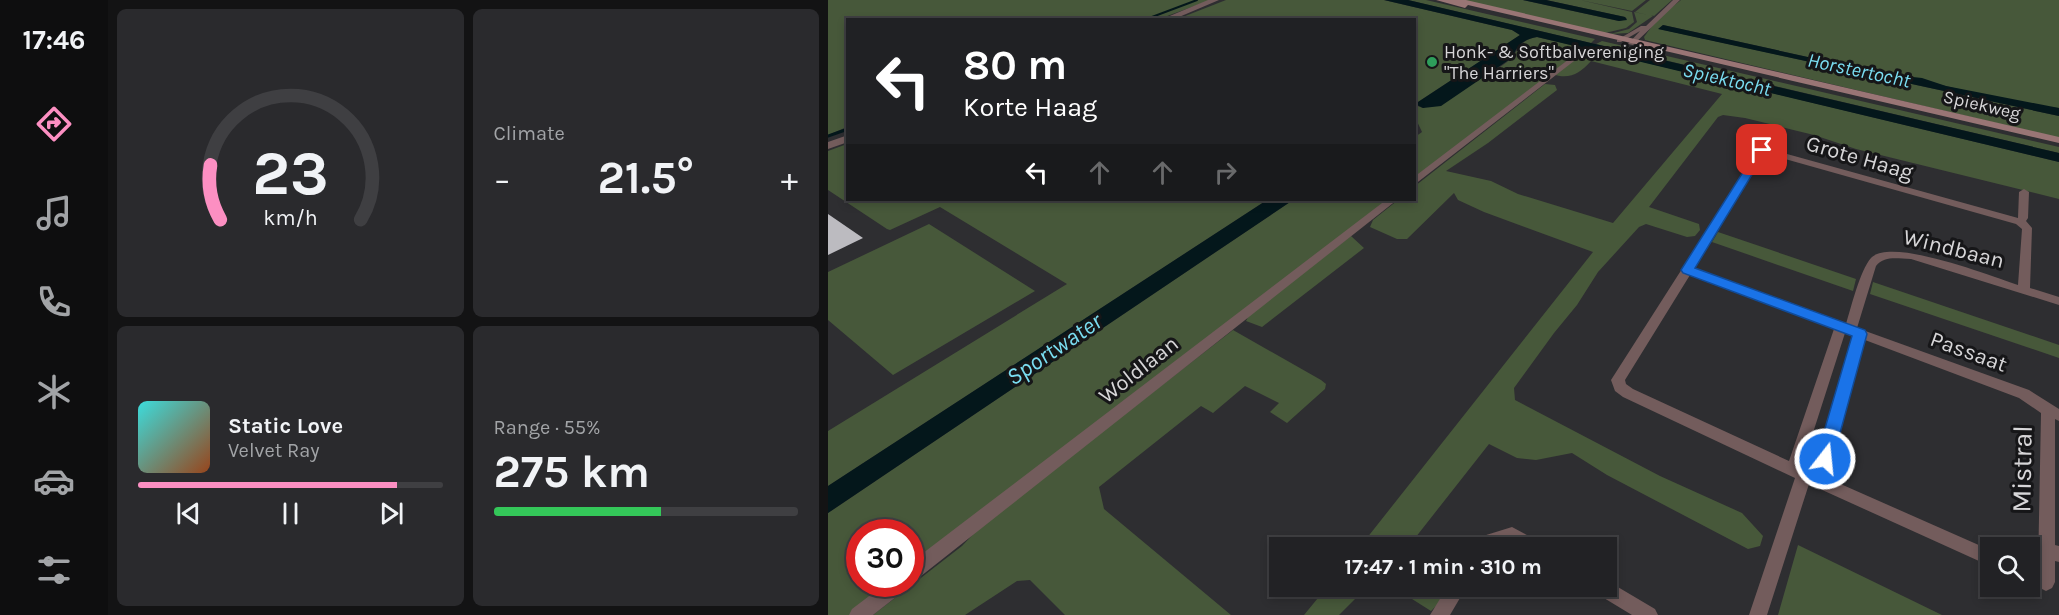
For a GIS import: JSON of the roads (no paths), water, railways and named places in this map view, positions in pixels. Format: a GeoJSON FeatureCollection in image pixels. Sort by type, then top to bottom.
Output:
{"type":"FeatureCollection","features":[{"type":"Feature","properties":{"kind":"main road","name":"Spiekweg"},"geometry":{"type":"LineString","coordinates":[[1440,0],[1627,41]]}},
{"type":"Feature","properties":{"kind":"main road","name":"Spiekweg"},"geometry":{"type":"LineString","coordinates":[[1456,0],[2059,140]]}},
{"type":"Feature","properties":{"kind":"street"},"geometry":{"type":"LineString","coordinates":[[1169,18],[1215,0]]}},
{"type":"Feature","properties":{"kind":"street"},"geometry":{"type":"LineString","coordinates":[[1627,41],[1677,0]]}},
{"type":"Feature","properties":{"kind":"street"},"geometry":{"type":"LineString","coordinates":[[1627,41],[1647,26]]}},
{"type":"Feature","properties":{"kind":"street"},"geometry":{"type":"LineString","coordinates":[[1416,180],[1583,51]]}},
{"type":"Feature","properties":{"kind":"street"},"geometry":{"type":"LineString","coordinates":[[828,146],[846,139]]}},
{"type":"Feature","properties":{"kind":"street","name":"Grote Haag"},"geometry":{"type":"LineString","coordinates":[[1806,475],[1628,393],[1620,387],[1618,380],[1762,150],[2020,222]]}},
{"type":"Feature","properties":{"kind":"street"},"geometry":{"type":"LineString","coordinates":[[2024,192],[2023,218],[2020,222],[2027,228],[2024,290]]}},
{"type":"Feature","properties":{"kind":"street","name":"Woldlaan"},"geometry":{"type":"LineString","coordinates":[[924,563],[1391,201]]}},
{"type":"Feature","properties":{"kind":"street","name":"Windbaan"},"geometry":{"type":"LineString","coordinates":[[1758,615],[1806,475],[1871,264],[1877,258],[1886,255],[1912,256],[2059,301]]}},
{"type":"Feature","properties":{"kind":"street","name":"Passaat"},"geometry":{"type":"LineString","coordinates":[[1687,270],[2024,394],[2053,412]]}},
{"type":"Feature","properties":{"kind":"street","name":"Windbaan"},"geometry":{"type":"LineString","coordinates":[[1806,475],[1850,330]]}},
{"type":"Feature","properties":{"kind":"street","name":"Mistral"},"geometry":{"type":"LineString","coordinates":[[2040,579],[2046,582],[2053,552],[2053,412]]}},
{"type":"Feature","properties":{"kind":"street"},"geometry":{"type":"LineString","coordinates":[[1806,475],[1980,553]]}},
{"type":"Feature","properties":{"kind":"street"},"geometry":{"type":"LineString","coordinates":[[1617,596],[1649,615]]}},
{"type":"Feature","properties":{"kind":"street"},"geometry":{"type":"LineString","coordinates":[[858,615],[882,597]]}},
{"type":"Feature","properties":{"kind":"street"},"geometry":{"type":"LineString","coordinates":[[1439,615],[1451,597]]}},
{"type":"Feature","properties":{"kind":"water","name":"Spiektocht"},"geometry":{"type":"Polygon","coordinates":[[[1384,0],[1408,0],[2059,153],[2059,162],[1537,37],[1522,43],[1516,49],[1513,57],[1441,106],[1423,108],[1416,104],[1520,35],[1512,30],[1384,0]]]}},
{"type":"Feature","properties":{"kind":"water"},"geometry":{"type":"Polygon","coordinates":[[[1523,0],[1546,0],[1625,17],[1627,20],[1619,21],[1523,0]]]}},
{"type":"Feature","properties":{"kind":"water","name":"Horstertocht"},"geometry":{"type":"Polygon","coordinates":[[[1663,25],[1885,74],[1922,78],[1946,86],[2059,108],[2059,116],[1658,29],[1663,25]]]}},
{"type":"Feature","properties":{"kind":"water","name":"Sportwater"},"geometry":{"type":"Polygon","coordinates":[[[1265,201],[1292,201],[828,513],[828,486],[1265,201]]]}},
{"type":"Feature","properties":{"kind":"waterway"},"geometry":{"type":"LineString","coordinates":[[1149,18],[1197,0]]}},
{"type":"Feature","properties":{"kind":"waterway"},"geometry":{"type":"LineString","coordinates":[[828,136],[846,130]]}},
{"type":"Feature","properties":{"kind":"place","name":"Honk- & Softbalvereniging \"The Harriers\""},"geometry":{"type":"Point","coordinates":[1432,62]}}]}
